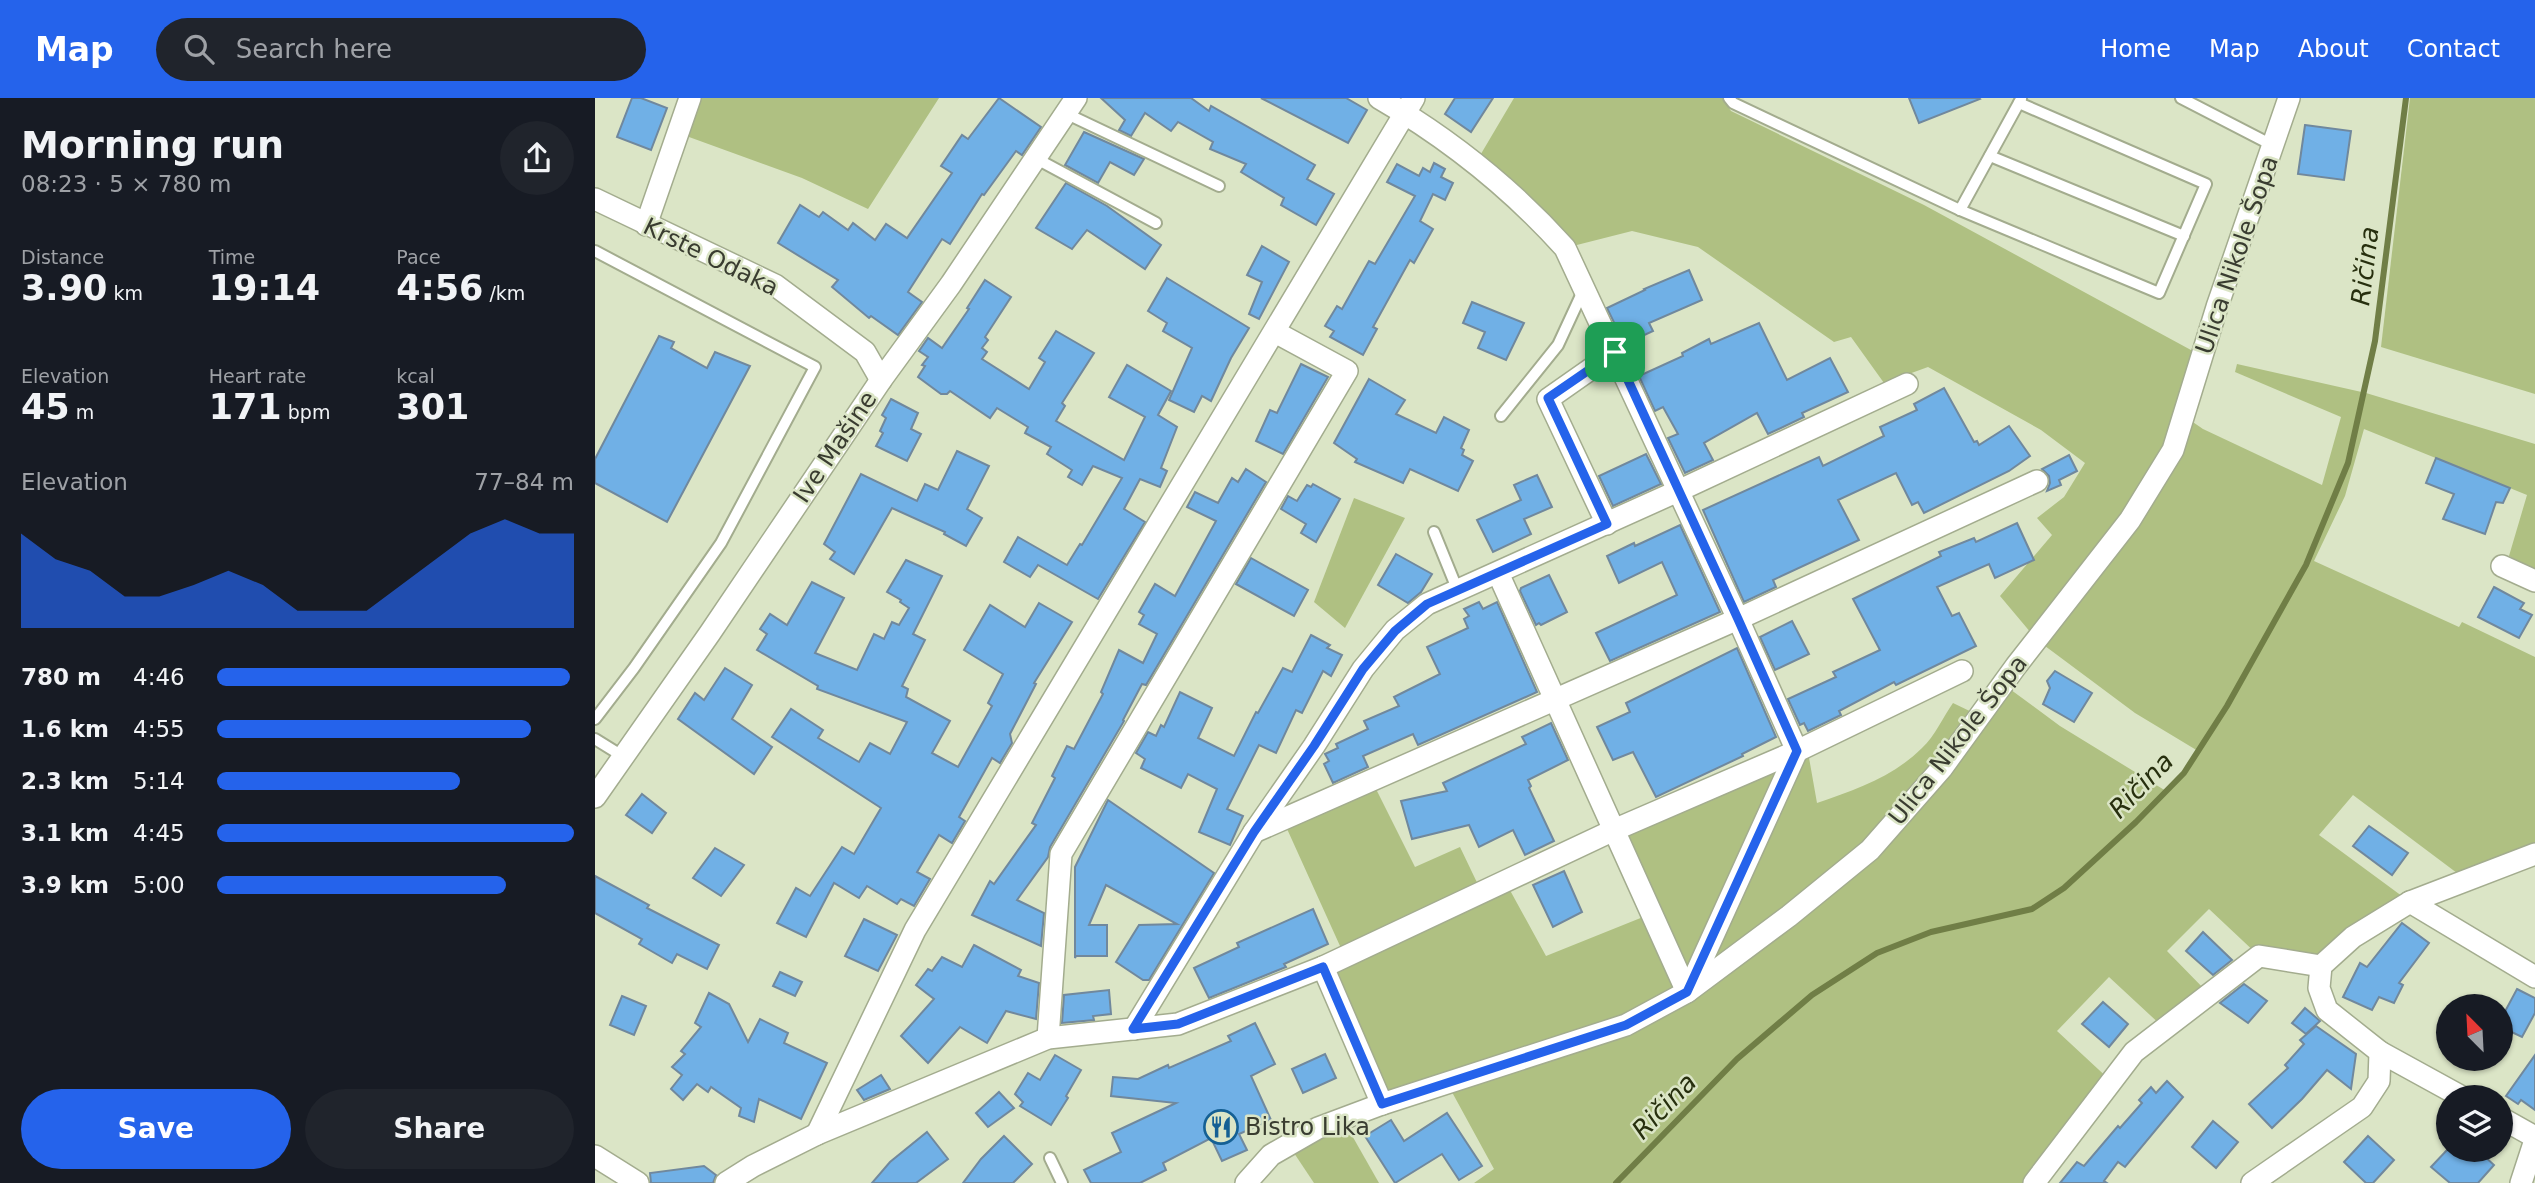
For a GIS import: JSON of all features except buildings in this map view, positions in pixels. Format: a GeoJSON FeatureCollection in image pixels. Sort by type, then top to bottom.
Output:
{"type":"FeatureCollection","features":[{"type":"Feature","properties":{"kind":"street"},"geometry":{"type":"LineString","coordinates":[[646,225],[690,98]]}},
{"type":"Feature","properties":{"kind":"street"},"geometry":{"type":"LineString","coordinates":[[1379,98],[1409,106],[1536,215],[1565,248],[1797,751],[1695,986]]}},
{"type":"Feature","properties":{"kind":"street","name":"Ulica Nikole Šopa"},"geometry":{"type":"LineString","coordinates":[[1246,1183],[1271,1155],[1318,1128],[1382,1104],[1626,1025],[1695,986],[1789,916],[1870,850],[1942,768],[2023,657],[2130,520],[2173,450],[2217,307],[2289,98]]}},
{"type":"Feature","properties":{"kind":"street","name":"Ive Mašine"},"geometry":{"type":"LineString","coordinates":[[595,797],[881,380],[951,285],[1071,105]]}},
{"type":"Feature","properties":{"kind":"street"},"geometry":{"type":"LineString","coordinates":[[817,1133],[915,930],[1409,106]]}},
{"type":"Feature","properties":{"kind":"street","name":"Krste Odaka"},"geometry":{"type":"LineString","coordinates":[[595,200],[775,285],[865,352],[881,380]]}},
{"type":"Feature","properties":{"kind":"street"},"geometry":{"type":"LineString","coordinates":[[1048,1038],[1061,854],[1347,371],[1275,332]]}},
{"type":"Feature","properties":{"kind":"street"},"geometry":{"type":"LineString","coordinates":[[1607,524],[1548,398],[1615,352]]}},
{"type":"Feature","properties":{"kind":"street"},"geometry":{"type":"LineString","coordinates":[[1133,1029],[1254,832],[1363,669],[1395,631],[1427,604],[1607,524],[1907,384]]}},
{"type":"Feature","properties":{"kind":"street"},"geometry":{"type":"LineString","coordinates":[[1254,832],[1738,619],[2037,481]]}},
{"type":"Feature","properties":{"kind":"street"},"geometry":{"type":"LineString","coordinates":[[2502,566],[2535,581]]}},
{"type":"Feature","properties":{"kind":"street"},"geometry":{"type":"LineString","coordinates":[[1498,573],[1614,831],[1695,986]]}},
{"type":"Feature","properties":{"kind":"street"},"geometry":{"type":"LineString","coordinates":[[726,1183],[817,1133],[1048,1038],[1178,1024],[1323,967],[1614,831],[1797,751],[1962,671]]}},
{"type":"Feature","properties":{"kind":"street"},"geometry":{"type":"LineString","coordinates":[[2440,1085],[2380,1052],[2327,1010],[2319,988],[2321,966],[2353,937],[2410,902],[2535,854]]}},
{"type":"Feature","properties":{"kind":"street"},"geometry":{"type":"LineString","coordinates":[[2410,902],[2535,977]]}},
{"type":"Feature","properties":{"kind":"street"},"geometry":{"type":"LineString","coordinates":[[2034,1183],[2134,1052],[2259,956],[2321,966]]}},
{"type":"Feature","properties":{"kind":"street"},"geometry":{"type":"LineString","coordinates":[[1323,967],[1382,1104]]}},
{"type":"Feature","properties":{"kind":"street"},"geometry":{"type":"LineString","coordinates":[[2252,1183],[2362,1107],[2379,1081],[2380,1052]]}},
{"type":"Feature","properties":{"kind":"street"},"geometry":{"type":"LineString","coordinates":[[2513,1125],[2535,1139],[2521,1183]]}},
{"type":"Feature","properties":{"kind":"street"},"geometry":{"type":"LineString","coordinates":[[595,1156],[638,1183]]}},
{"type":"Feature","properties":{"kind":"lane"},"geometry":{"type":"LineString","coordinates":[[1729,98],[1733,103],[1961,210],[2159,293],[2206,184],[2021,100],[1961,210]]}},
{"type":"Feature","properties":{"kind":"lane"},"geometry":{"type":"LineString","coordinates":[[2181,98],[2274,146]]}},
{"type":"Feature","properties":{"kind":"lane"},"geometry":{"type":"LineString","coordinates":[[1071,105],[1219,186]]}},
{"type":"Feature","properties":{"kind":"lane"},"geometry":{"type":"LineString","coordinates":[[1990,156],[2184,236]]}},
{"type":"Feature","properties":{"kind":"lane"},"geometry":{"type":"LineString","coordinates":[[1035,158],[1156,223]]}},
{"type":"Feature","properties":{"kind":"lane"},"geometry":{"type":"LineString","coordinates":[[595,251],[815,367],[721,543],[635,668],[595,719]]}},
{"type":"Feature","properties":{"kind":"lane"},"geometry":{"type":"LineString","coordinates":[[1501,416],[1558,345],[1584,288]]}},
{"type":"Feature","properties":{"kind":"lane"},"geometry":{"type":"LineString","coordinates":[[1434,532],[1458,591]]}},
{"type":"Feature","properties":{"kind":"lane"},"geometry":{"type":"LineString","coordinates":[[595,739],[624,757]]}},
{"type":"Feature","properties":{"kind":"lane"},"geometry":{"type":"LineString","coordinates":[[1050,1158],[1062,1183]]}},
{"type":"Feature","properties":{"kind":"green space"},"geometry":{"type":"Polygon","coordinates":[[[690,98],[939,98],[868,209],[802,178],[678,133],[690,98]]]}},
{"type":"Feature","properties":{"kind":"green space"},"geometry":{"type":"Polygon","coordinates":[[[1514,98],[1722,98],[1731,111],[1924,205],[2202,356],[2184,416],[2203,429],[2322,485],[2341,417],[2235,372],[2237,364],[2366,393],[2535,444],[2535,571],[2509,556],[2527,495],[2364,429],[2345,496],[2314,561],[2459,627],[2462,622],[2535,657],[2535,854],[2465,879],[2353,795],[2319,835],[2410,902],[2321,966],[2259,956],[2209,909],[2167,951],[2209,994],[2164,1028],[2109,977],[2057,1031],[2112,1082],[2034,1183],[1474,1183],[1494,1169],[1447,1083],[1382,1104],[1323,967],[1345,957],[1283,820],[1372,781],[1415,867],[1460,847],[1482,893],[1506,883],[1546,956],[1653,913],[1614,830],[1808,752],[1817,803],[1845,793],[1873,782],[1911,758],[1931,738],[1953,703],[1980,716],[2003,684],[2060,726],[2166,791],[2184,773],[2198,751],[2135,713],[2037,640],[2000,596],[2052,535],[2037,518],[2064,497],[2085,463],[2041,430],[1928,367],[1884,383],[1851,337],[1834,342],[1698,247],[1632,231],[1565,248],[1475,164],[1514,98]]]}},
{"type":"Feature","properties":{"kind":"green space"},"geometry":{"type":"Polygon","coordinates":[[[2410,98],[2535,98],[2535,394],[2381,347],[2410,98]]]}},
{"type":"Feature","properties":{"kind":"green space"},"geometry":{"type":"Polygon","coordinates":[[[1354,498],[1405,518],[1345,628],[1314,602],[1354,498]]]}},
{"type":"Feature","properties":{"kind":"green space"},"geometry":{"type":"Polygon","coordinates":[[[1346,1125],[1379,1183],[1314,1183],[1294,1153],[1346,1125]]]}},
{"type":"Feature","properties":{"kind":"waterway","name":"Ričina"},"geometry":{"type":"LineString","coordinates":[[1616,1183],[1737,1059],[1812,995],[1877,953],[1931,932],[2032,909],[2064,888],[2136,822],[2184,773],[2227,706],[2306,565],[2348,463],[2375,341],[2406,98]]}},
{"type":"Feature","properties":{"kind":"place","name":"Bistro Lika"},"geometry":{"type":"Point","coordinates":[1221,1127]}},
{"type":"Feature","properties":{"kind":"route"},"geometry":{"type":"LineString","coordinates":[[1615,352],[1797,751],[1687,992],[1626,1025],[1382,1104],[1323,967],[1178,1024],[1133,1029],[1254,832],[1363,669],[1395,631],[1427,604],[1607,524],[1548,398],[1615,352]]}}]}
